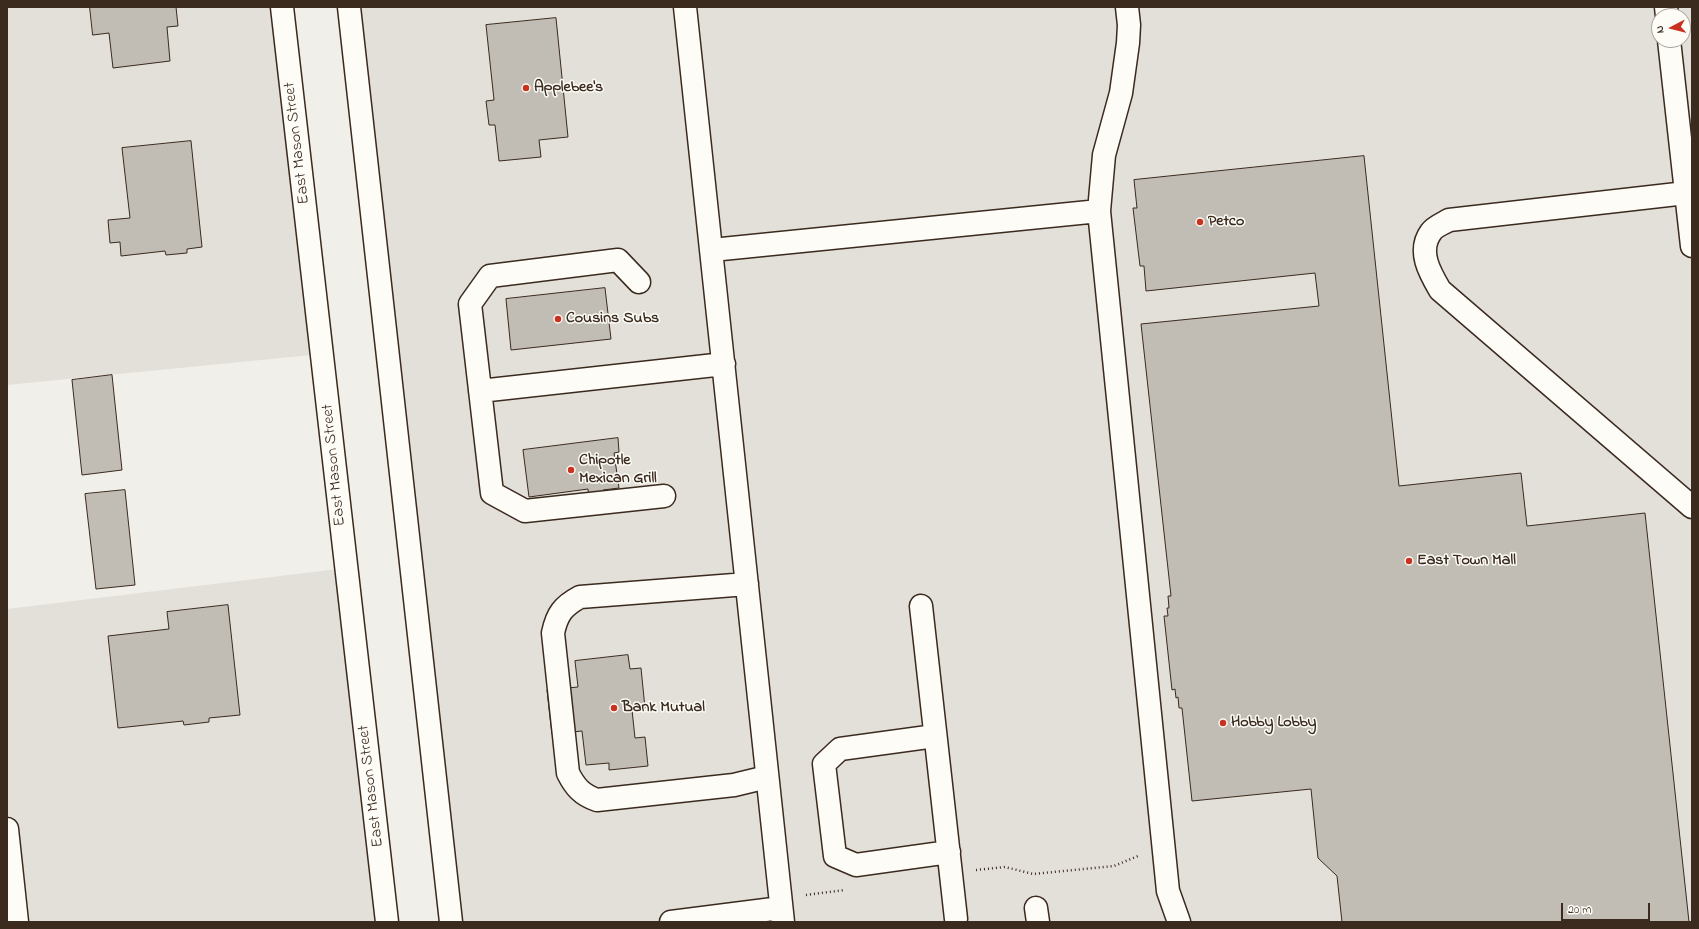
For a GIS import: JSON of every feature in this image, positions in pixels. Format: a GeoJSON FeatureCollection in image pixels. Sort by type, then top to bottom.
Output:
{"type":"FeatureCollection","features":[{"type":"Feature","properties":{"kind":"main road","name":"East Mason Street"},"geometry":{"type":"LineString","coordinates":[[282,7],[388,922]]}},
{"type":"Feature","properties":{"kind":"main road"},"geometry":{"type":"LineString","coordinates":[[349,7],[451,922]]}},
{"type":"Feature","properties":{"kind":"main road"},"geometry":{"type":"LineString","coordinates":[[671,922],[782,915],[685,7]]}},
{"type":"Feature","properties":{"kind":"main road"},"geometry":{"type":"LineString","coordinates":[[1127,7],[1129,25],[1128,43],[1121,93],[1104,156],[1099,211],[1168,891],[1179,922]]}},
{"type":"Feature","properties":{"kind":"main road"},"geometry":{"type":"LineString","coordinates":[[1670,48],[1692,246]]}},
{"type":"Feature","properties":{"kind":"main road"},"geometry":{"type":"LineString","coordinates":[[1686,193],[1449,220],[1431,232],[1425,249],[1428,270],[1440,290],[1692,507]]}},
{"type":"Feature","properties":{"kind":"main road"},"geometry":{"type":"LineString","coordinates":[[712,250],[1099,211]]}},
{"type":"Feature","properties":{"kind":"main road"},"geometry":{"type":"LineString","coordinates":[[639,282],[618,260],[490,276],[470,304],[480,392],[492,493],[525,511],[664,496]]}},
{"type":"Feature","properties":{"kind":"main road"},"geometry":{"type":"LineString","coordinates":[[480,392],[724,364]]}},
{"type":"Feature","properties":{"kind":"main road"},"geometry":{"type":"LineString","coordinates":[[747,584],[580,597],[569,603],[556,621],[553,633],[568,773],[579,791],[588,797],[597,800],[734,785],[768,777]]}},
{"type":"Feature","properties":{"kind":"main road"},"geometry":{"type":"LineString","coordinates":[[921,606],[949,852],[950,920]]}},
{"type":"Feature","properties":{"kind":"main road"},"geometry":{"type":"LineString","coordinates":[[935,736],[840,749],[824,764],[835,856],[856,865],[949,852]]}},
{"type":"Feature","properties":{"kind":"main road"},"geometry":{"type":"LineString","coordinates":[[7,829],[17,922]]}},
{"type":"Feature","properties":{"kind":"shaded area"},"geometry":{"type":"Polygon","coordinates":[[[7,7],[282,7],[322,354],[7,385],[7,7]]]}},
{"type":"Feature","properties":{"kind":"shaded area"},"geometry":{"type":"Polygon","coordinates":[[[349,7],[1692,7],[1692,922],[451,922],[349,7]]]}},
{"type":"Feature","properties":{"kind":"shaded area"},"geometry":{"type":"Polygon","coordinates":[[[346,568],[387,922],[7,922],[7,609],[346,568]]]}},
{"type":"Feature","properties":{"kind":"building"},"geometry":{"type":"Polygon","coordinates":[[[90,7],[176,7],[178,26],[167,27],[170,61],[113,68],[109,33],[93,35],[90,7]]]}},
{"type":"Feature","properties":{"kind":"building"},"geometry":{"type":"Polygon","coordinates":[[[556,18],[568,137],[539,140],[541,157],[499,161],[495,125],[489,125],[486,101],[494,100],[486,25],[556,18]]]}},
{"type":"Feature","properties":{"kind":"building"},"geometry":{"type":"Polygon","coordinates":[[[191,141],[202,247],[187,249],[187,253],[166,255],[165,251],[121,256],[120,242],[110,243],[108,220],[130,218],[122,148],[191,141]]]}},
{"type":"Feature","properties":{"kind":"building","name":"East Town Mall"},"geometry":{"type":"Polygon","coordinates":[[[1364,156],[1399,486],[1521,473],[1527,526],[1645,513],[1689,922],[1342,922],[1337,876],[1318,858],[1311,789],[1192,801],[1182,708],[1179,708],[1178,697],[1176,698],[1175,689],[1172,690],[1164,616],[1168,616],[1168,596],[1171,596],[1141,324],[1319,306],[1315,273],[1146,291],[1144,266],[1140,266],[1133,208],[1137,208],[1134,180],[1364,156]]]}},
{"type":"Feature","properties":{"kind":"building","name":"Cousins Subs"},"geometry":{"type":"Polygon","coordinates":[[[605,288],[611,339],[511,350],[506,299],[605,288]]]}},
{"type":"Feature","properties":{"kind":"building"},"geometry":{"type":"Polygon","coordinates":[[[112,375],[122,470],[82,475],[72,380],[112,375]]]}},
{"type":"Feature","properties":{"kind":"building","name":"Chipotle Mexican Grill"},"geometry":{"type":"Polygon","coordinates":[[[618,438],[619,452],[614,453],[619,488],[603,490],[604,496],[589,498],[588,489],[529,497],[523,450],[618,438]]]}},
{"type":"Feature","properties":{"kind":"building"},"geometry":{"type":"Polygon","coordinates":[[[125,490],[135,585],[96,589],[85,494],[125,490]]]}},
{"type":"Feature","properties":{"kind":"building"},"geometry":{"type":"Polygon","coordinates":[[[228,605],[240,715],[209,718],[209,722],[184,725],[183,721],[118,728],[108,636],[169,629],[167,612],[228,605]]]}},
{"type":"Feature","properties":{"kind":"building"},"geometry":{"type":"Polygon","coordinates":[[[628,655],[630,669],[641,668],[645,708],[632,710],[635,738],[645,737],[648,766],[609,770],[609,763],[586,765],[582,731],[552,734],[547,690],[578,687],[575,661],[628,655]]]}},
{"type":"Feature","properties":{"kind":"place","name":"Applebee's"},"geometry":{"type":"Point","coordinates":[526,88]}},
{"type":"Feature","properties":{"kind":"place","name":"Petco"},"geometry":{"type":"Point","coordinates":[1200,222]}},
{"type":"Feature","properties":{"kind":"place","name":"Cousins Subs"},"geometry":{"type":"Point","coordinates":[558,319]}},
{"type":"Feature","properties":{"kind":"place","name":"Chipotle Mexican Grill"},"geometry":{"type":"Point","coordinates":[571,470]}},
{"type":"Feature","properties":{"kind":"place","name":"East Town Mall"},"geometry":{"type":"Point","coordinates":[1409,561]}},
{"type":"Feature","properties":{"kind":"place","name":"Bank Mutual"},"geometry":{"type":"Point","coordinates":[614,708]}},
{"type":"Feature","properties":{"kind":"place","name":"Hobby Lobby"},"geometry":{"type":"Point","coordinates":[1223,723]}}]}
